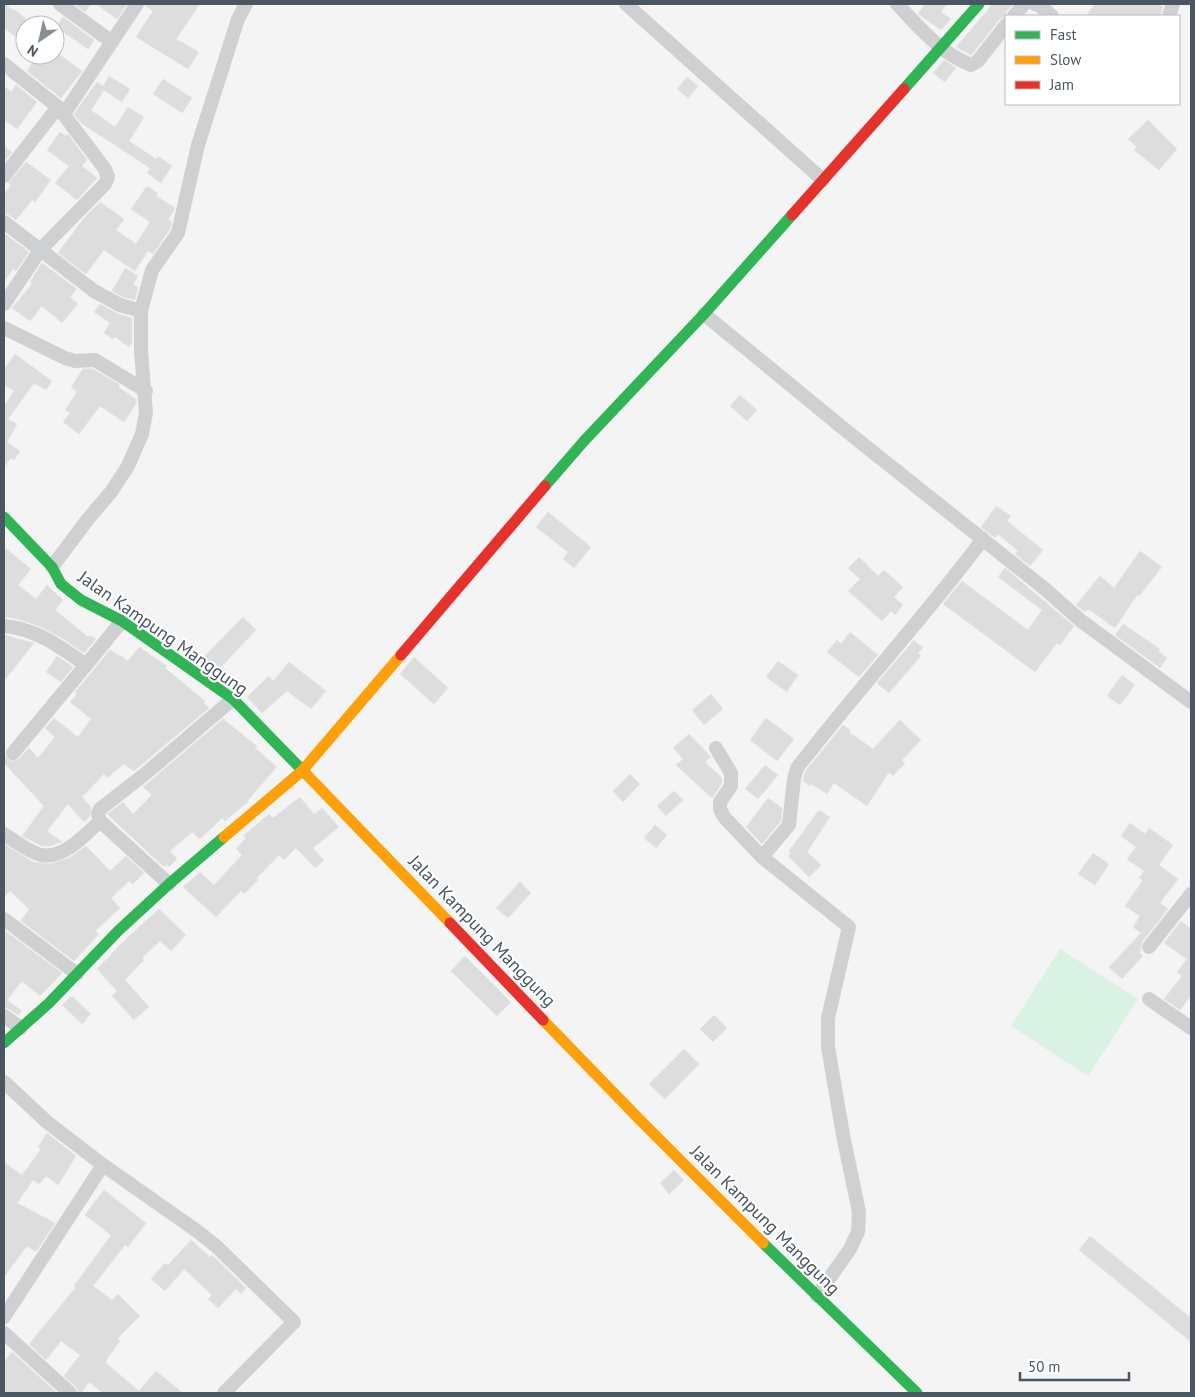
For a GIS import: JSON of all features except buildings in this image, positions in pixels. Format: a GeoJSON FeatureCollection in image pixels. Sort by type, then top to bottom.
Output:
{"type":"FeatureCollection","features":[{"type":"Feature","properties":{"kind":"street"},"geometry":{"type":"LineString","coordinates":[[60,4],[112,42]]}},
{"type":"Feature","properties":{"kind":"street"},"geometry":{"type":"LineString","coordinates":[[4,176],[61,111],[112,42],[137,4]]}},
{"type":"Feature","properties":{"kind":"street"},"geometry":{"type":"LineString","coordinates":[[52,567],[88,518],[111,492],[128,466],[142,434],[146,413],[146,391],[141,351],[141,311],[152,270],[178,232],[198,145],[238,18],[246,4]]}},
{"type":"Feature","properties":{"kind":"street"},"geometry":{"type":"LineString","coordinates":[[626,4],[823,180]]}},
{"type":"Feature","properties":{"kind":"street"},"geometry":{"type":"LineString","coordinates":[[897,4],[940,48],[971,65],[978,61],[1005,26]]}},
{"type":"Feature","properties":{"kind":"street"},"geometry":{"type":"LineString","coordinates":[[4,1043],[49,1003],[118,931],[169,884],[251,816],[302,770],[584,441],[704,314],[979,4]]}},
{"type":"Feature","properties":{"kind":"street"},"geometry":{"type":"LineString","coordinates":[[1015,15],[1024,4]]}},
{"type":"Feature","properties":{"kind":"street"},"geometry":{"type":"LineString","coordinates":[[1035,4],[1051,15]]}},
{"type":"Feature","properties":{"kind":"street"},"geometry":{"type":"LineString","coordinates":[[4,64],[61,111],[105,169],[108,177],[105,184],[41,249],[4,304]]}},
{"type":"Feature","properties":{"kind":"street"},"geometry":{"type":"LineString","coordinates":[[4,222],[94,291],[120,305],[141,311]]}},
{"type":"Feature","properties":{"kind":"street"},"geometry":{"type":"LineString","coordinates":[[704,314],[1080,620],[1191,702]]}},
{"type":"Feature","properties":{"kind":"street"},"geometry":{"type":"LineString","coordinates":[[4,328],[72,361],[95,360],[146,391]]}},
{"type":"Feature","properties":{"kind":"street","name":"Jalan Kampung Manggung"},"geometry":{"type":"LineString","coordinates":[[4,517],[52,567],[61,584],[81,600],[122,621],[234,699],[642,1122],[843,1322],[918,1393]]}},
{"type":"Feature","properties":{"kind":"street"},"geometry":{"type":"LineString","coordinates":[[762,857],[789,825],[797,768],[840,712],[886,661],[982,539]]}},
{"type":"Feature","properties":{"kind":"street"},"geometry":{"type":"LineString","coordinates":[[13,753],[122,621]]}},
{"type":"Feature","properties":{"kind":"street"},"geometry":{"type":"LineString","coordinates":[[4,626],[19,628],[49,639],[86,665]]}},
{"type":"Feature","properties":{"kind":"street"},"geometry":{"type":"LineString","coordinates":[[169,884],[100,821],[98,816],[100,809],[234,699]]}},
{"type":"Feature","properties":{"kind":"street"},"geometry":{"type":"LineString","coordinates":[[716,748],[731,773],[732,779],[731,786],[720,802],[720,810],[724,818],[762,857],[849,928],[828,1018],[828,1047],[859,1212],[858,1232],[850,1249],[818,1296]]}},
{"type":"Feature","properties":{"kind":"street"},"geometry":{"type":"LineString","coordinates":[[4,834],[38,855],[47,855],[71,847],[100,821]]}},
{"type":"Feature","properties":{"kind":"street"},"geometry":{"type":"LineString","coordinates":[[1149,947],[1191,894]]}},
{"type":"Feature","properties":{"kind":"street"},"geometry":{"type":"LineString","coordinates":[[4,920],[77,974]]}},
{"type":"Feature","properties":{"kind":"street"},"geometry":{"type":"LineString","coordinates":[[1149,999],[1191,1028]]}},
{"type":"Feature","properties":{"kind":"street"},"geometry":{"type":"LineString","coordinates":[[4,1016],[21,1028]]}},
{"type":"Feature","properties":{"kind":"street"},"geometry":{"type":"LineString","coordinates":[[4,1082],[47,1122],[103,1165],[197,1231],[223,1253],[294,1322],[224,1393]]}},
{"type":"Feature","properties":{"kind":"street"},"geometry":{"type":"LineString","coordinates":[[4,1317],[103,1165]]}},
{"type":"Feature","properties":{"kind":"street"},"geometry":{"type":"LineString","coordinates":[[4,1333],[70,1393]]}},
{"type":"Feature","properties":{"kind":"green space"},"geometry":{"type":"Polygon","coordinates":[[[1060,949],[1138,999],[1088,1076],[1011,1026],[1060,949]]]}},
{"type":"Feature","properties":{"kind":"traffic: fast"},"geometry":{"type":"LineString","coordinates":[[904,89],[979,4]]}},
{"type":"Feature","properties":{"kind":"traffic: fast"},"geometry":{"type":"LineString","coordinates":[[545,486],[584,441],[704,314],[792,215]]}},
{"type":"Feature","properties":{"kind":"traffic: fast"},"geometry":{"type":"LineString","coordinates":[[4,517],[52,567],[61,584],[81,600],[122,621],[233,699],[307,775]]}},
{"type":"Feature","properties":{"kind":"traffic: fast"},"geometry":{"type":"LineString","coordinates":[[4,1043],[49,1003],[118,931],[224,837]]}},
{"type":"Feature","properties":{"kind":"traffic: fast"},"geometry":{"type":"LineString","coordinates":[[763,1243],[917,1393]]}},
{"type":"Feature","properties":{"kind":"traffic: slow"},"geometry":{"type":"LineString","coordinates":[[224,837],[302,771],[401,655]]}},
{"type":"Feature","properties":{"kind":"traffic: slow"},"geometry":{"type":"LineString","coordinates":[[307,775],[450,923]]}},
{"type":"Feature","properties":{"kind":"traffic: slow"},"geometry":{"type":"LineString","coordinates":[[543,1020],[763,1243]]}},
{"type":"Feature","properties":{"kind":"traffic: jam"},"geometry":{"type":"LineString","coordinates":[[792,215],[904,89]]}},
{"type":"Feature","properties":{"kind":"traffic: jam"},"geometry":{"type":"LineString","coordinates":[[401,655],[545,486]]}},
{"type":"Feature","properties":{"kind":"traffic: jam"},"geometry":{"type":"LineString","coordinates":[[450,923],[543,1020]]}}]}
